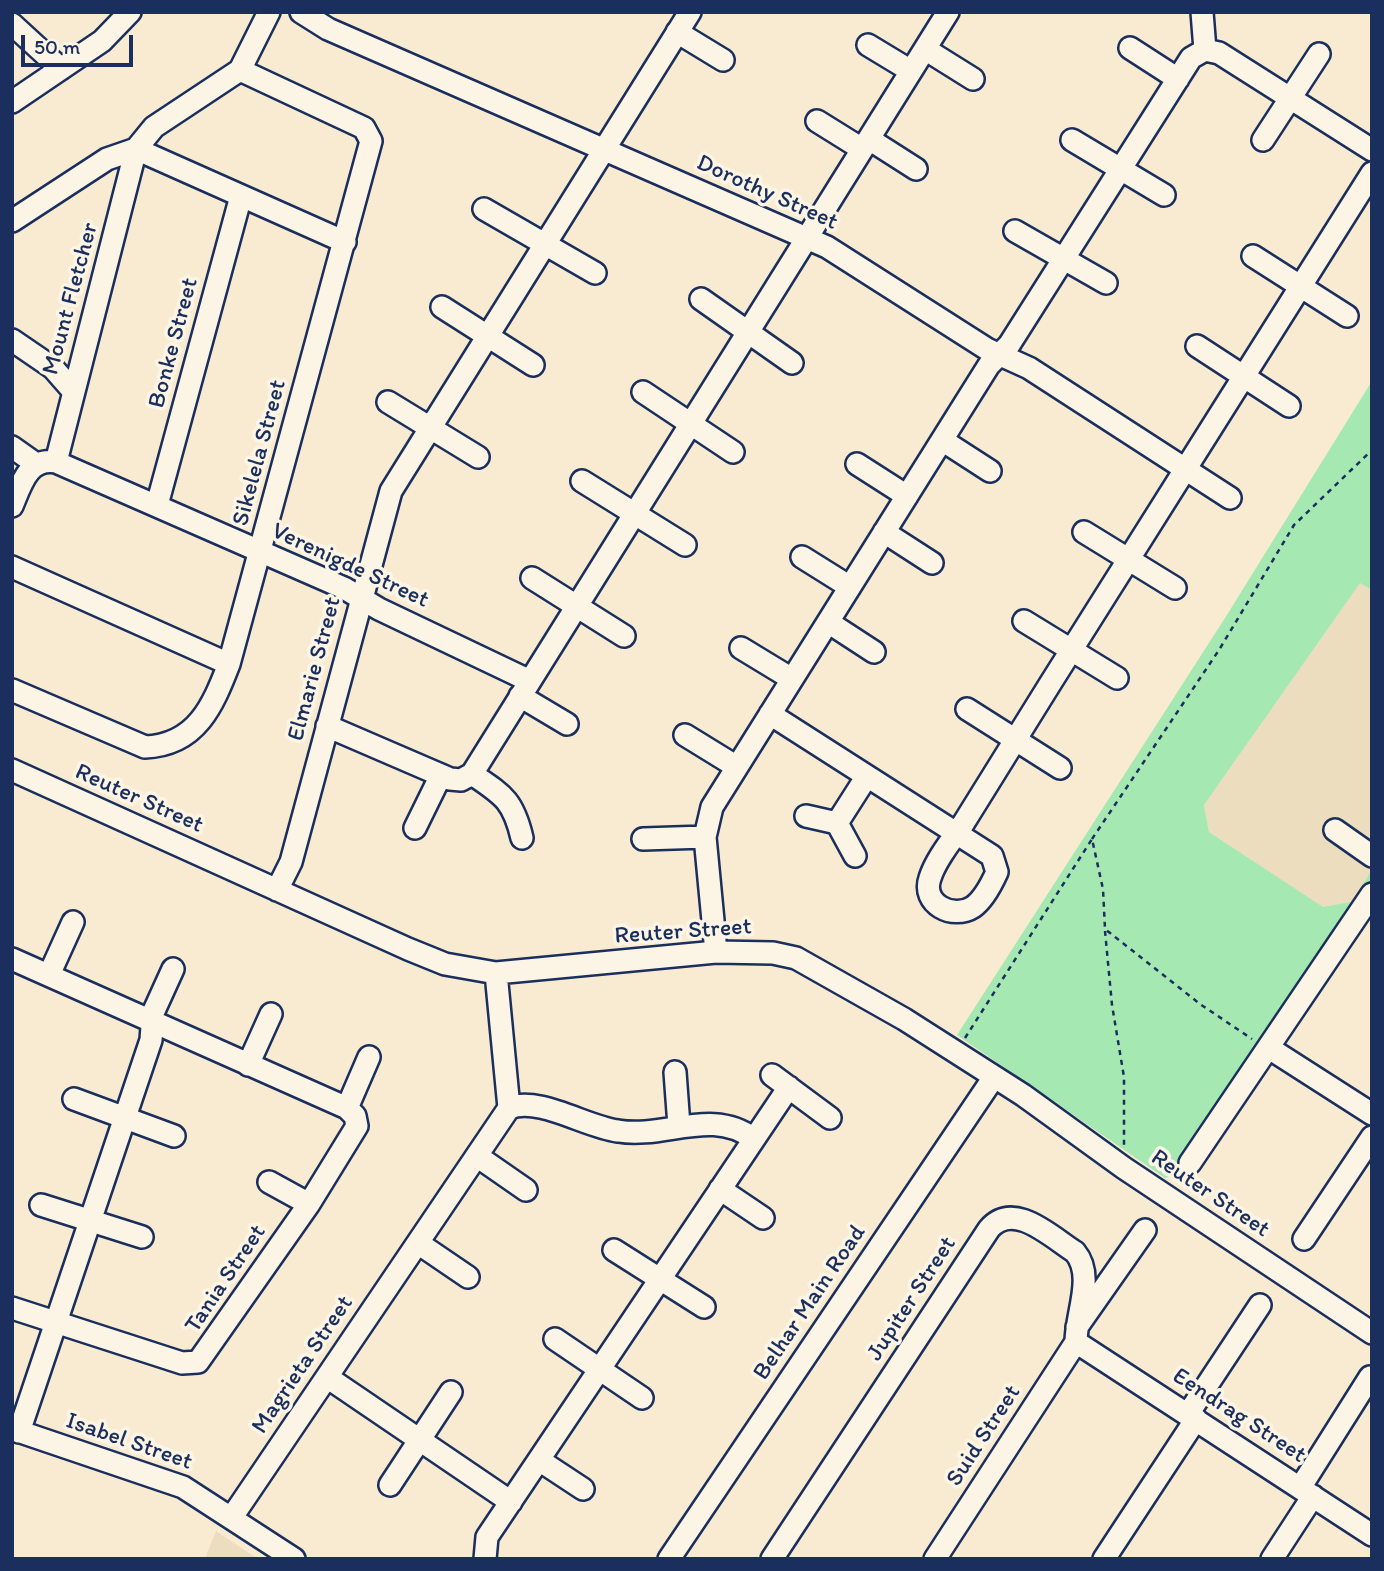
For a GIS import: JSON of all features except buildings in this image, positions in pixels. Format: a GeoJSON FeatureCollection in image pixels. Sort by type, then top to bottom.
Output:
{"type":"FeatureCollection","features":[{"type":"Feature","properties":{"kind":"street"},"geometry":{"type":"LineString","coordinates":[[22,12],[12,24],[61,69]]}},
{"type":"Feature","properties":{"kind":"street"},"geometry":{"type":"LineString","coordinates":[[12,102],[102,41],[130,12]]}},
{"type":"Feature","properties":{"kind":"street"},"geometry":{"type":"LineString","coordinates":[[12,221],[107,159],[136,149],[155,127],[240,70],[269,12]]}},
{"type":"Feature","properties":{"kind":"street","name":"Elmarie Street"},"geometry":{"type":"LineString","coordinates":[[277,890],[291,862],[387,498],[690,12]]}},
{"type":"Feature","properties":{"kind":"street"},"geometry":{"type":"LineString","coordinates":[[327,726],[455,780],[472,774],[948,12]]}},
{"type":"Feature","properties":{"kind":"street"},"geometry":{"type":"LineString","coordinates":[[1202,12],[1205,50]]}},
{"type":"Feature","properties":{"kind":"street","name":"Dorothy Street"},"geometry":{"type":"LineString","coordinates":[[302,13],[328,29],[806,237],[1000,354],[1029,368],[1230,498]]}},
{"type":"Feature","properties":{"kind":"street"},"geometry":{"type":"LineString","coordinates":[[677,32],[723,60]]}},
{"type":"Feature","properties":{"kind":"street"},"geometry":{"type":"LineString","coordinates":[[868,45],[911,72]]}},
{"type":"Feature","properties":{"kind":"street"},"geometry":{"type":"LineString","coordinates":[[1130,48],[1178,79]]}},
{"type":"Feature","properties":{"kind":"street"},"geometry":{"type":"LineString","coordinates":[[925,49],[973,79]]}},
{"type":"Feature","properties":{"kind":"street"},"geometry":{"type":"LineString","coordinates":[[716,951],[705,837],[712,807],[989,365],[1000,354],[1064,259],[1191,58],[1205,50],[1219,53],[1372,150]]}},
{"type":"Feature","properties":{"kind":"street"},"geometry":{"type":"LineString","coordinates":[[1263,140],[1319,54]]}},
{"type":"Feature","properties":{"kind":"street","name":"Sikelela Street"},"geometry":{"type":"LineString","coordinates":[[12,690],[140,745],[152,746],[180,736],[203,720],[214,704],[229,664],[371,146],[370,136],[359,126],[240,70]]}},
{"type":"Feature","properties":{"kind":"street"},"geometry":{"type":"LineString","coordinates":[[817,121],[916,169]]}},
{"type":"Feature","properties":{"kind":"street"},"geometry":{"type":"LineString","coordinates":[[1072,140],[1164,195]]}},
{"type":"Feature","properties":{"kind":"street"},"geometry":{"type":"LineString","coordinates":[[136,149],[345,242]]}},
{"type":"Feature","properties":{"kind":"street","name":"Mount Fletcher"},"geometry":{"type":"LineString","coordinates":[[46,463],[74,393],[136,149]]}},
{"type":"Feature","properties":{"kind":"street"},"geometry":{"type":"LineString","coordinates":[[770,714],[957,833],[992,856],[997,868],[977,905],[964,911],[953,912],[933,902],[929,885],[934,870],[957,833],[1016,740],[1129,559],[1244,377],[1300,286],[1365,199],[1372,173]]}},
{"type":"Feature","properties":{"kind":"street","name":"Bonke Street"},"geometry":{"type":"LineString","coordinates":[[157,505],[241,196]]}},
{"type":"Feature","properties":{"kind":"street"},"geometry":{"type":"LineString","coordinates":[[484,209],[595,273]]}},
{"type":"Feature","properties":{"kind":"street"},"geometry":{"type":"LineString","coordinates":[[1015,231],[1106,283]]}},
{"type":"Feature","properties":{"kind":"street"},"geometry":{"type":"LineString","coordinates":[[1253,256],[1348,316]]}},
{"type":"Feature","properties":{"kind":"street"},"geometry":{"type":"LineString","coordinates":[[701,299],[792,363]]}},
{"type":"Feature","properties":{"kind":"street"},"geometry":{"type":"LineString","coordinates":[[442,307],[533,365]]}},
{"type":"Feature","properties":{"kind":"street"},"geometry":{"type":"LineString","coordinates":[[12,340],[53,368],[74,393]]}},
{"type":"Feature","properties":{"kind":"street"},"geometry":{"type":"LineString","coordinates":[[1197,346],[1289,406]]}},
{"type":"Feature","properties":{"kind":"street"},"geometry":{"type":"LineString","coordinates":[[643,393],[733,452]]}},
{"type":"Feature","properties":{"kind":"street"},"geometry":{"type":"LineString","coordinates":[[388,402],[478,457]]}},
{"type":"Feature","properties":{"kind":"street"},"geometry":{"type":"LineString","coordinates":[[942,440],[990,471]]}},
{"type":"Feature","properties":{"kind":"street","name":"Verenigde Street"},"geometry":{"type":"LineString","coordinates":[[12,447],[46,463],[157,505],[362,599],[525,689],[567,724]]}},
{"type":"Feature","properties":{"kind":"street"},"geometry":{"type":"LineString","coordinates":[[12,506],[26,474],[46,463]]}},
{"type":"Feature","properties":{"kind":"street"},"geometry":{"type":"LineString","coordinates":[[857,464],[906,496]]}},
{"type":"Feature","properties":{"kind":"street"},"geometry":{"type":"LineString","coordinates":[[582,481],[685,545]]}},
{"type":"Feature","properties":{"kind":"street"},"geometry":{"type":"LineString","coordinates":[[884,532],[932,563]]}},
{"type":"Feature","properties":{"kind":"street"},"geometry":{"type":"LineString","coordinates":[[1084,532],[1175,588]]}},
{"type":"Feature","properties":{"kind":"street"},"geometry":{"type":"LineString","coordinates":[[802,557],[850,587]]}},
{"type":"Feature","properties":{"kind":"street"},"geometry":{"type":"LineString","coordinates":[[12,567],[229,664]]}},
{"type":"Feature","properties":{"kind":"street"},"geometry":{"type":"LineString","coordinates":[[532,578],[624,636]]}},
{"type":"Feature","properties":{"kind":"street"},"geometry":{"type":"LineString","coordinates":[[1024,621],[1117,678]]}},
{"type":"Feature","properties":{"kind":"street"},"geometry":{"type":"LineString","coordinates":[[828,622],[874,652]]}},
{"type":"Feature","properties":{"kind":"street"},"geometry":{"type":"LineString","coordinates":[[741,648],[792,679]]}},
{"type":"Feature","properties":{"kind":"street"},"geometry":{"type":"LineString","coordinates":[[967,709],[1060,768]]}},
{"type":"Feature","properties":{"kind":"street"},"geometry":{"type":"LineString","coordinates":[[685,735],[737,767]]}},
{"type":"Feature","properties":{"kind":"street","name":"Reuter Street"},"geometry":{"type":"LineString","coordinates":[[12,770],[436,961],[463,969],[496,973],[716,951],[773,953],[796,958],[904,1019],[994,1077],[1124,1168],[1372,1333]]}},
{"type":"Feature","properties":{"kind":"street"},"geometry":{"type":"LineString","coordinates":[[472,774],[507,798],[516,814],[522,838]]}},
{"type":"Feature","properties":{"kind":"street"},"geometry":{"type":"LineString","coordinates":[[415,828],[440,775]]}},
{"type":"Feature","properties":{"kind":"street"},"geometry":{"type":"LineString","coordinates":[[837,823],[867,776]]}},
{"type":"Feature","properties":{"kind":"street"},"geometry":{"type":"LineString","coordinates":[[806,816],[837,823],[855,856]]}},
{"type":"Feature","properties":{"kind":"street"},"geometry":{"type":"LineString","coordinates":[[1335,830],[1372,856]]}},
{"type":"Feature","properties":{"kind":"street"},"geometry":{"type":"LineString","coordinates":[[643,839],[705,837]]}},
{"type":"Feature","properties":{"kind":"street"},"geometry":{"type":"LineString","coordinates":[[1190,1163],[1372,894]]}},
{"type":"Feature","properties":{"kind":"street"},"geometry":{"type":"LineString","coordinates":[[49,975],[73,922]]}},
{"type":"Feature","properties":{"kind":"street"},"geometry":{"type":"LineString","coordinates":[[12,958],[347,1108],[369,1057]]}},
{"type":"Feature","properties":{"kind":"street"},"geometry":{"type":"LineString","coordinates":[[16,1431],[151,1040],[153,1013],[173,969]]}},
{"type":"Feature","properties":{"kind":"street"},"geometry":{"type":"LineString","coordinates":[[496,973],[509,1108],[531,1105],[627,1132],[721,1124],[742,1130],[754,1139]]}},
{"type":"Feature","properties":{"kind":"street"},"geometry":{"type":"LineString","coordinates":[[248,1065],[271,1014]]}},
{"type":"Feature","properties":{"kind":"street"},"geometry":{"type":"LineString","coordinates":[[1269,1048],[1372,1114]]}},
{"type":"Feature","properties":{"kind":"street"},"geometry":{"type":"LineString","coordinates":[[675,1072],[679,1126]]}},
{"type":"Feature","properties":{"kind":"street","name":"Belhar Main Road"},"geometry":{"type":"LineString","coordinates":[[669,1559],[994,1077]]}},
{"type":"Feature","properties":{"kind":"street"},"geometry":{"type":"LineString","coordinates":[[485,1559],[487,1537],[754,1139],[780,1081],[830,1118]]}},
{"type":"Feature","properties":{"kind":"street"},"geometry":{"type":"LineString","coordinates":[[74,1099],[174,1136]]}},
{"type":"Feature","properties":{"kind":"street","name":"Tania Street"},"geometry":{"type":"LineString","coordinates":[[56,1321],[182,1363],[198,1362],[309,1204],[356,1130],[355,1116],[347,1108]]}},
{"type":"Feature","properties":{"kind":"street","name":"Magrieta Street"},"geometry":{"type":"LineString","coordinates":[[232,1517],[509,1108]]}},
{"type":"Feature","properties":{"kind":"street"},"geometry":{"type":"LineString","coordinates":[[1304,1239],[1372,1137]]}},
{"type":"Feature","properties":{"kind":"street"},"geometry":{"type":"LineString","coordinates":[[477,1156],[526,1190]]}},
{"type":"Feature","properties":{"kind":"street"},"geometry":{"type":"LineString","coordinates":[[269,1182],[309,1204]]}},
{"type":"Feature","properties":{"kind":"street"},"geometry":{"type":"LineString","coordinates":[[720,1189],[763,1218]]}},
{"type":"Feature","properties":{"kind":"street"},"geometry":{"type":"LineString","coordinates":[[41,1205],[142,1237]]}},
{"type":"Feature","properties":{"kind":"street","name":"Jupiter Street"},"geometry":{"type":"LineString","coordinates":[[772,1559],[993,1224],[1011,1217],[1024,1219],[1081,1259],[1084,1280],[1076,1335]]}},
{"type":"Feature","properties":{"kind":"street","name":"Suid Street"},"geometry":{"type":"LineString","coordinates":[[935,1559],[1145,1230]]}},
{"type":"Feature","properties":{"kind":"street"},"geometry":{"type":"LineString","coordinates":[[418,1243],[468,1277]]}},
{"type":"Feature","properties":{"kind":"street"},"geometry":{"type":"LineString","coordinates":[[614,1250],[704,1307]]}},
{"type":"Feature","properties":{"kind":"street"},"geometry":{"type":"LineString","coordinates":[[1104,1559],[1260,1305]]}},
{"type":"Feature","properties":{"kind":"street"},"geometry":{"type":"LineString","coordinates":[[12,1308],[56,1321]]}},
{"type":"Feature","properties":{"kind":"street","name":"Eendrag Street"},"geometry":{"type":"LineString","coordinates":[[1076,1335],[1192,1416],[1372,1535]]}},
{"type":"Feature","properties":{"kind":"street"},"geometry":{"type":"LineString","coordinates":[[555,1339],[642,1398]]}},
{"type":"Feature","properties":{"kind":"street"},"geometry":{"type":"LineString","coordinates":[[327,1377],[511,1502]]}},
{"type":"Feature","properties":{"kind":"street"},"geometry":{"type":"LineString","coordinates":[[1272,1559],[1370,1377]]}},
{"type":"Feature","properties":{"kind":"street"},"geometry":{"type":"LineString","coordinates":[[390,1485],[451,1392]]}},
{"type":"Feature","properties":{"kind":"street","name":"Isabel Street"},"geometry":{"type":"LineString","coordinates":[[16,1431],[173,1483],[232,1517],[293,1559]]}},
{"type":"Feature","properties":{"kind":"street"},"geometry":{"type":"LineString","coordinates":[[539,1460],[583,1489]]}},
{"type":"Feature","properties":{"kind":"path"},"geometry":{"type":"LineString","coordinates":[[956,1053],[1092,839],[1219,650],[1294,525],[1372,450]]}},
{"type":"Feature","properties":{"kind":"path"},"geometry":{"type":"LineString","coordinates":[[1092,839],[1102,889],[1112,1005],[1124,1077],[1124,1168]]}},
{"type":"Feature","properties":{"kind":"path"},"geometry":{"type":"LineString","coordinates":[[1105,929],[1200,1004],[1269,1048]]}},
{"type":"Feature","properties":{"kind":"shaded area"},"geometry":{"type":"Polygon","coordinates":[[[1360,582],[1372,590],[1372,870],[1351,903],[1323,908],[1209,832],[1204,805],[1360,582]]]}},
{"type":"Feature","properties":{"kind":"shaded area"},"geometry":{"type":"Polygon","coordinates":[[[216,1531],[258,1559],[205,1559],[216,1531]]]}},
{"type":"Feature","properties":{"kind":"green space"},"geometry":{"type":"Polygon","coordinates":[[[1372,381],[1372,590],[1360,583],[1204,805],[1209,832],[1323,907],[1351,902],[1372,870],[1372,886],[1172,1176],[1165,1178],[957,1035],[1225,618],[1372,381]]]}}]}
